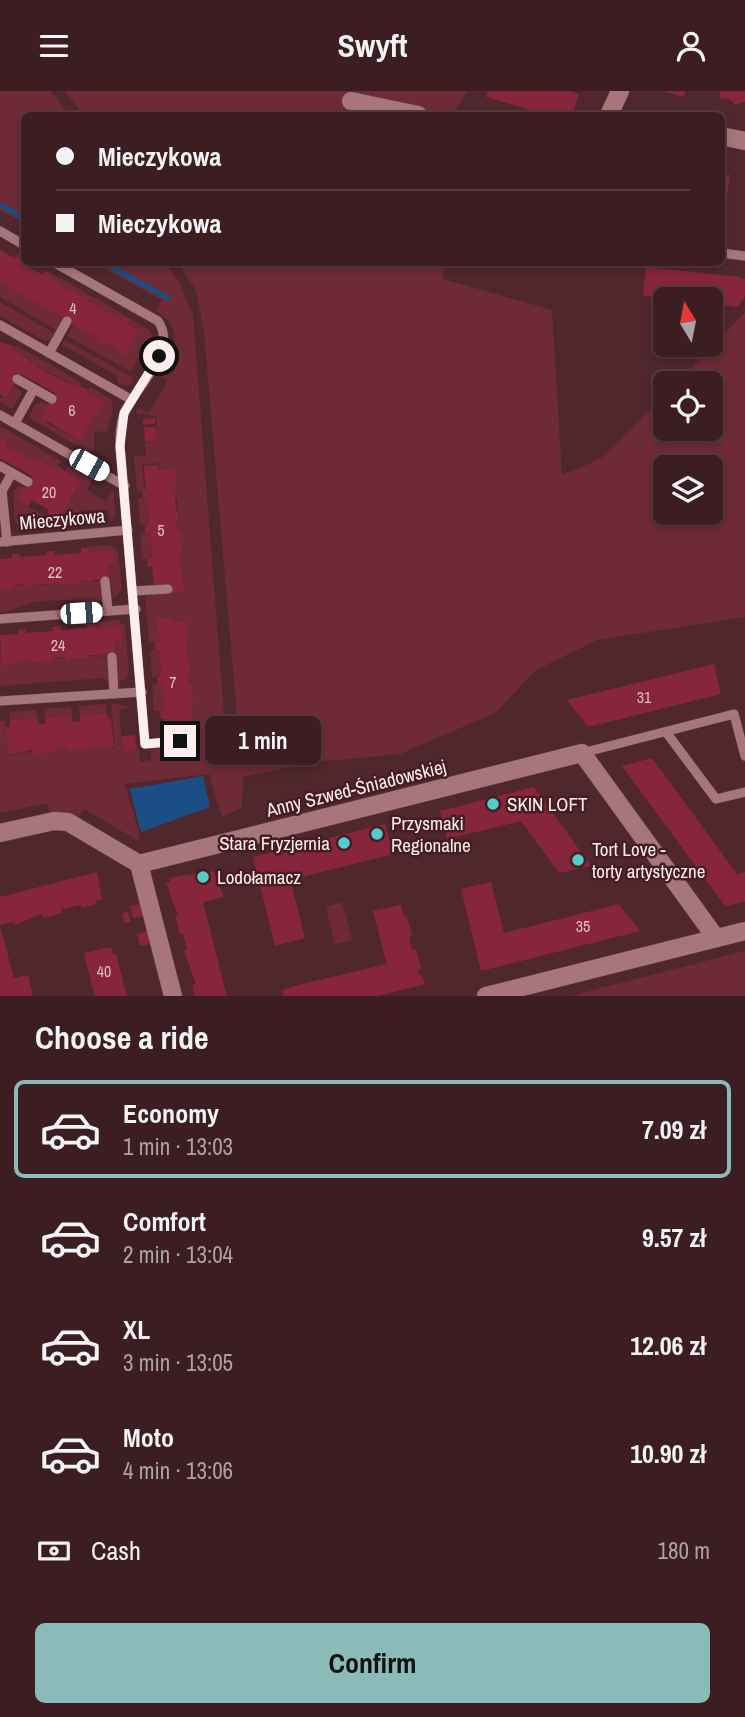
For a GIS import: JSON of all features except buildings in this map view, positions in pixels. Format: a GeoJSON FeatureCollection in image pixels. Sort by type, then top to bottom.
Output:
{"type":"FeatureCollection","features":[{"type":"Feature","properties":{"kind":"street"},"geometry":{"type":"LineString","coordinates":[[615,112],[620,91]]}},
{"type":"Feature","properties":{"kind":"street"},"geometry":{"type":"LineString","coordinates":[[351,101],[404,112]]}},
{"type":"Feature","properties":{"kind":"street"},"geometry":{"type":"LineString","coordinates":[[725,137],[745,141]]}},
{"type":"Feature","properties":{"kind":"street"},"geometry":{"type":"LineString","coordinates":[[582,753],[716,938]]}},
{"type":"Feature","properties":{"kind":"street","name":"Anny Szwed-Śniadowskiej"},"geometry":{"type":"LineString","coordinates":[[139,864],[582,753]]}},
{"type":"Feature","properties":{"kind":"street"},"geometry":{"type":"LineString","coordinates":[[0,833],[61,821],[139,864],[173,996]]}},
{"type":"Feature","properties":{"kind":"street"},"geometry":{"type":"LineString","coordinates":[[486,996],[745,931]]}},
{"type":"Feature","properties":{"kind":"lane"},"geometry":{"type":"LineString","coordinates":[[0,232],[21,243]]}},
{"type":"Feature","properties":{"kind":"lane"},"geometry":{"type":"LineString","coordinates":[[725,254],[745,256]]}},
{"type":"Feature","properties":{"kind":"lane","name":"Mieczykowa"},"geometry":{"type":"LineString","coordinates":[[60,266],[158,321],[162,327],[165,342],[132,400],[120,431],[145,744],[180,741]]}},
{"type":"Feature","properties":{"kind":"lane"},"geometry":{"type":"LineString","coordinates":[[49,353],[67,321]]}},
{"type":"Feature","properties":{"kind":"lane"},"geometry":{"type":"LineString","coordinates":[[0,325],[132,400]]}},
{"type":"Feature","properties":{"kind":"lane"},"geometry":{"type":"LineString","coordinates":[[17,379],[52,399]]}},
{"type":"Feature","properties":{"kind":"lane"},"geometry":{"type":"LineString","coordinates":[[15,423],[34,389]]}},
{"type":"Feature","properties":{"kind":"lane","name":"Mieczykowa"},"geometry":{"type":"LineString","coordinates":[[0,415],[125,486]]}},
{"type":"Feature","properties":{"kind":"lane"},"geometry":{"type":"LineString","coordinates":[[0,466],[29,482]]}},
{"type":"Feature","properties":{"kind":"lane"},"geometry":{"type":"LineString","coordinates":[[4,542],[2,491],[12,473]]}},
{"type":"Feature","properties":{"kind":"lane","name":"Mieczykowa"},"geometry":{"type":"LineString","coordinates":[[4,542],[128,530]]}},
{"type":"Feature","properties":{"kind":"lane"},"geometry":{"type":"LineString","coordinates":[[105,581],[108,611]]}},
{"type":"Feature","properties":{"kind":"lane"},"geometry":{"type":"LineString","coordinates":[[134,591],[168,589]]}},
{"type":"Feature","properties":{"kind":"lane"},"geometry":{"type":"LineString","coordinates":[[0,619],[136,609]]}},
{"type":"Feature","properties":{"kind":"lane"},"geometry":{"type":"LineString","coordinates":[[112,657],[114,694]]}},
{"type":"Feature","properties":{"kind":"lane"},"geometry":{"type":"LineString","coordinates":[[0,701],[142,692]]}},
{"type":"Feature","properties":{"kind":"lane","name":"Anny Szwed-Śniadowskiej"},"geometry":{"type":"LineString","coordinates":[[582,753],[734,714],[745,756]]}},
{"type":"Feature","properties":{"kind":"lane"},"geometry":{"type":"LineString","coordinates":[[666,732],[716,799],[745,792]]}},
{"type":"Feature","properties":{"kind":"shaded area"},"geometry":{"type":"Polygon","coordinates":[[[0,91],[51,91],[67,112],[21,112],[21,221],[0,211],[0,91]]]}},
{"type":"Feature","properties":{"kind":"shaded area"},"geometry":{"type":"Polygon","coordinates":[[[65,91],[468,91],[453,112],[436,112],[353,95],[349,112],[81,112],[65,91]]]}},
{"type":"Feature","properties":{"kind":"shaded area"},"geometry":{"type":"Polygon","coordinates":[[[100,266],[168,266],[180,284],[193,315],[228,766],[241,763],[204,333],[196,290],[180,266],[445,266],[443,279],[552,310],[562,475],[600,459],[653,407],[653,441],[723,441],[723,371],[688,371],[702,357],[723,357],[723,335],[745,312],[745,617],[597,640],[536,670],[495,713],[400,754],[314,762],[243,777],[242,808],[222,817],[209,774],[125,784],[140,836],[137,840],[84,809],[78,819],[50,815],[48,803],[0,813],[0,713],[1,721],[5,721],[9,755],[67,747],[67,750],[90,749],[90,746],[102,745],[115,749],[111,703],[131,707],[119,710],[123,750],[139,749],[140,762],[151,760],[150,748],[197,743],[191,707],[194,706],[192,684],[189,684],[188,672],[191,672],[185,638],[189,637],[187,621],[171,622],[171,617],[157,618],[159,642],[149,642],[145,596],[185,591],[179,554],[182,554],[179,531],[177,532],[176,520],[179,519],[177,498],[174,497],[174,468],[159,470],[160,463],[142,465],[145,490],[137,491],[134,456],[146,456],[145,443],[158,441],[156,416],[136,413],[138,408],[149,413],[168,380],[157,374],[174,341],[172,325],[156,311],[162,300],[100,266]]]}},
{"type":"Feature","properties":{"kind":"shaded area"},"geometry":{"type":"Polygon","coordinates":[[[53,274],[85,292],[82,297],[50,279],[53,274]]]}},
{"type":"Feature","properties":{"kind":"shaded area"},"geometry":{"type":"Polygon","coordinates":[[[0,282],[63,318],[56,330],[0,297],[0,282]]]}},
{"type":"Feature","properties":{"kind":"shaded area"},"geometry":{"type":"Polygon","coordinates":[[[92,296],[123,314],[120,319],[88,301],[92,296]]]}},
{"type":"Feature","properties":{"kind":"shaded area"},"geometry":{"type":"Polygon","coordinates":[[[0,302],[54,333],[50,340],[45,341],[0,316],[0,302]]]}},
{"type":"Feature","properties":{"kind":"shaded area"},"geometry":{"type":"Polygon","coordinates":[[[129,318],[150,331],[153,339],[146,343],[131,372],[67,336],[74,324],[99,339],[98,342],[104,346],[106,343],[119,350],[117,353],[124,356],[139,330],[126,323],[129,318]]]}},
{"type":"Feature","properties":{"kind":"shaded area"},"geometry":{"type":"Polygon","coordinates":[[[65,340],[133,378],[130,385],[119,384],[117,376],[65,346],[61,347],[65,340]]]}},
{"type":"Feature","properties":{"kind":"shaded area"},"geometry":{"type":"Polygon","coordinates":[[[16,345],[81,382],[80,388],[29,362],[30,359],[13,350],[16,345]]]}},
{"type":"Feature","properties":{"kind":"shaded area"},"geometry":{"type":"Polygon","coordinates":[[[14,385],[22,393],[12,409],[0,402],[0,397],[7,398],[14,385]]]}},
{"type":"Feature","properties":{"kind":"shaded area"},"geometry":{"type":"Polygon","coordinates":[[[90,387],[112,400],[113,409],[107,431],[94,432],[94,448],[90,453],[29,418],[35,404],[44,402],[49,405],[46,423],[80,440],[104,402],[86,392],[90,387]]]}},
{"type":"Feature","properties":{"kind":"shaded area"},"geometry":{"type":"Polygon","coordinates":[[[0,426],[61,461],[57,469],[40,459],[37,463],[6,445],[8,441],[0,437],[0,426]]]}},
{"type":"Feature","properties":{"kind":"shaded area"},"geometry":{"type":"Polygon","coordinates":[[[68,465],[93,479],[87,490],[106,501],[112,491],[114,493],[115,517],[110,521],[108,509],[80,511],[80,524],[18,527],[14,519],[14,491],[19,486],[25,487],[26,506],[49,518],[72,499],[81,483],[64,473],[68,465]]]}},
{"type":"Feature","properties":{"kind":"shaded area"},"geometry":{"type":"Polygon","coordinates":[[[138,498],[147,498],[149,524],[140,524],[138,498]]]}},
{"type":"Feature","properties":{"kind":"shaded area"},"geometry":{"type":"Polygon","coordinates":[[[150,532],[152,559],[142,559],[140,533],[150,532]]]}},
{"type":"Feature","properties":{"kind":"shaded area"},"geometry":{"type":"Polygon","coordinates":[[[110,545],[118,551],[122,589],[113,599],[109,565],[116,564],[114,550],[89,552],[89,546],[110,545]]]}},
{"type":"Feature","properties":{"kind":"shaded area"},"geometry":{"type":"Polygon","coordinates":[[[93,579],[94,582],[101,581],[102,598],[98,604],[88,605],[82,600],[32,602],[0,612],[0,590],[13,585],[47,586],[47,583],[59,582],[59,585],[93,579]]]}},
{"type":"Feature","properties":{"kind":"shaded area"},"geometry":{"type":"Polygon","coordinates":[[[118,620],[125,626],[129,671],[126,679],[118,682],[115,640],[122,639],[121,626],[95,628],[95,622],[118,620]]]}},
{"type":"Feature","properties":{"kind":"shaded area"},"geometry":{"type":"Polygon","coordinates":[[[0,649],[3,665],[30,660],[31,663],[53,661],[53,658],[76,660],[99,654],[100,657],[107,657],[109,683],[103,678],[0,686],[0,649]]]}},
{"type":"Feature","properties":{"kind":"shaded area"},"geometry":{"type":"Polygon","coordinates":[[[159,650],[161,676],[152,677],[150,651],[159,650]]]}},
{"type":"Feature","properties":{"kind":"shaded area"},"geometry":{"type":"Polygon","coordinates":[[[162,684],[164,711],[154,711],[152,685],[162,684]]]}},
{"type":"Feature","properties":{"kind":"shaded area"},"geometry":{"type":"Polygon","coordinates":[[[106,704],[107,713],[80,715],[79,706],[106,704]]]}},
{"type":"Feature","properties":{"kind":"shaded area"},"geometry":{"type":"Polygon","coordinates":[[[71,707],[72,715],[45,718],[44,709],[71,707]]]}},
{"type":"Feature","properties":{"kind":"shaded area"},"geometry":{"type":"Polygon","coordinates":[[[36,710],[37,718],[10,720],[9,712],[36,710]]]}},
{"type":"Feature","properties":{"kind":"shaded area"},"geometry":{"type":"Polygon","coordinates":[[[342,902],[352,940],[335,944],[326,907],[342,902]]]}},
{"type":"Feature","properties":{"kind":"shaded area"},"geometry":{"type":"Polygon","coordinates":[[[745,951],[745,996],[570,996],[745,951]]]}},
{"type":"Feature","properties":{"kind":"water"},"geometry":{"type":"Polygon","coordinates":[[[203,776],[210,807],[141,832],[130,789],[203,776]]]}},
{"type":"Feature","properties":{"kind":"waterway"},"geometry":{"type":"LineString","coordinates":[[0,205],[21,216]]}},
{"type":"Feature","properties":{"kind":"waterway"},"geometry":{"type":"LineString","coordinates":[[109,266],[168,298]]}},
{"type":"Feature","properties":{"kind":"place","name":"SKIN LOFT"},"geometry":{"type":"Point","coordinates":[493,804]}},
{"type":"Feature","properties":{"kind":"place","name":"Przysmaki Regionalne"},"geometry":{"type":"Point","coordinates":[377,834]}},
{"type":"Feature","properties":{"kind":"place","name":"Stara Fryzjernia"},"geometry":{"type":"Point","coordinates":[344,843]}},
{"type":"Feature","properties":{"kind":"place","name":"Tort Love - torty artystyczne"},"geometry":{"type":"Point","coordinates":[578,860]}},
{"type":"Feature","properties":{"kind":"place","name":"Lodołamacz"},"geometry":{"type":"Point","coordinates":[203,877]}},
{"type":"Feature","properties":{"kind":"route"},"geometry":{"type":"LineString","coordinates":[[159,356],[124,413],[120,446],[136,609],[145,744],[180,741]]}}]}
